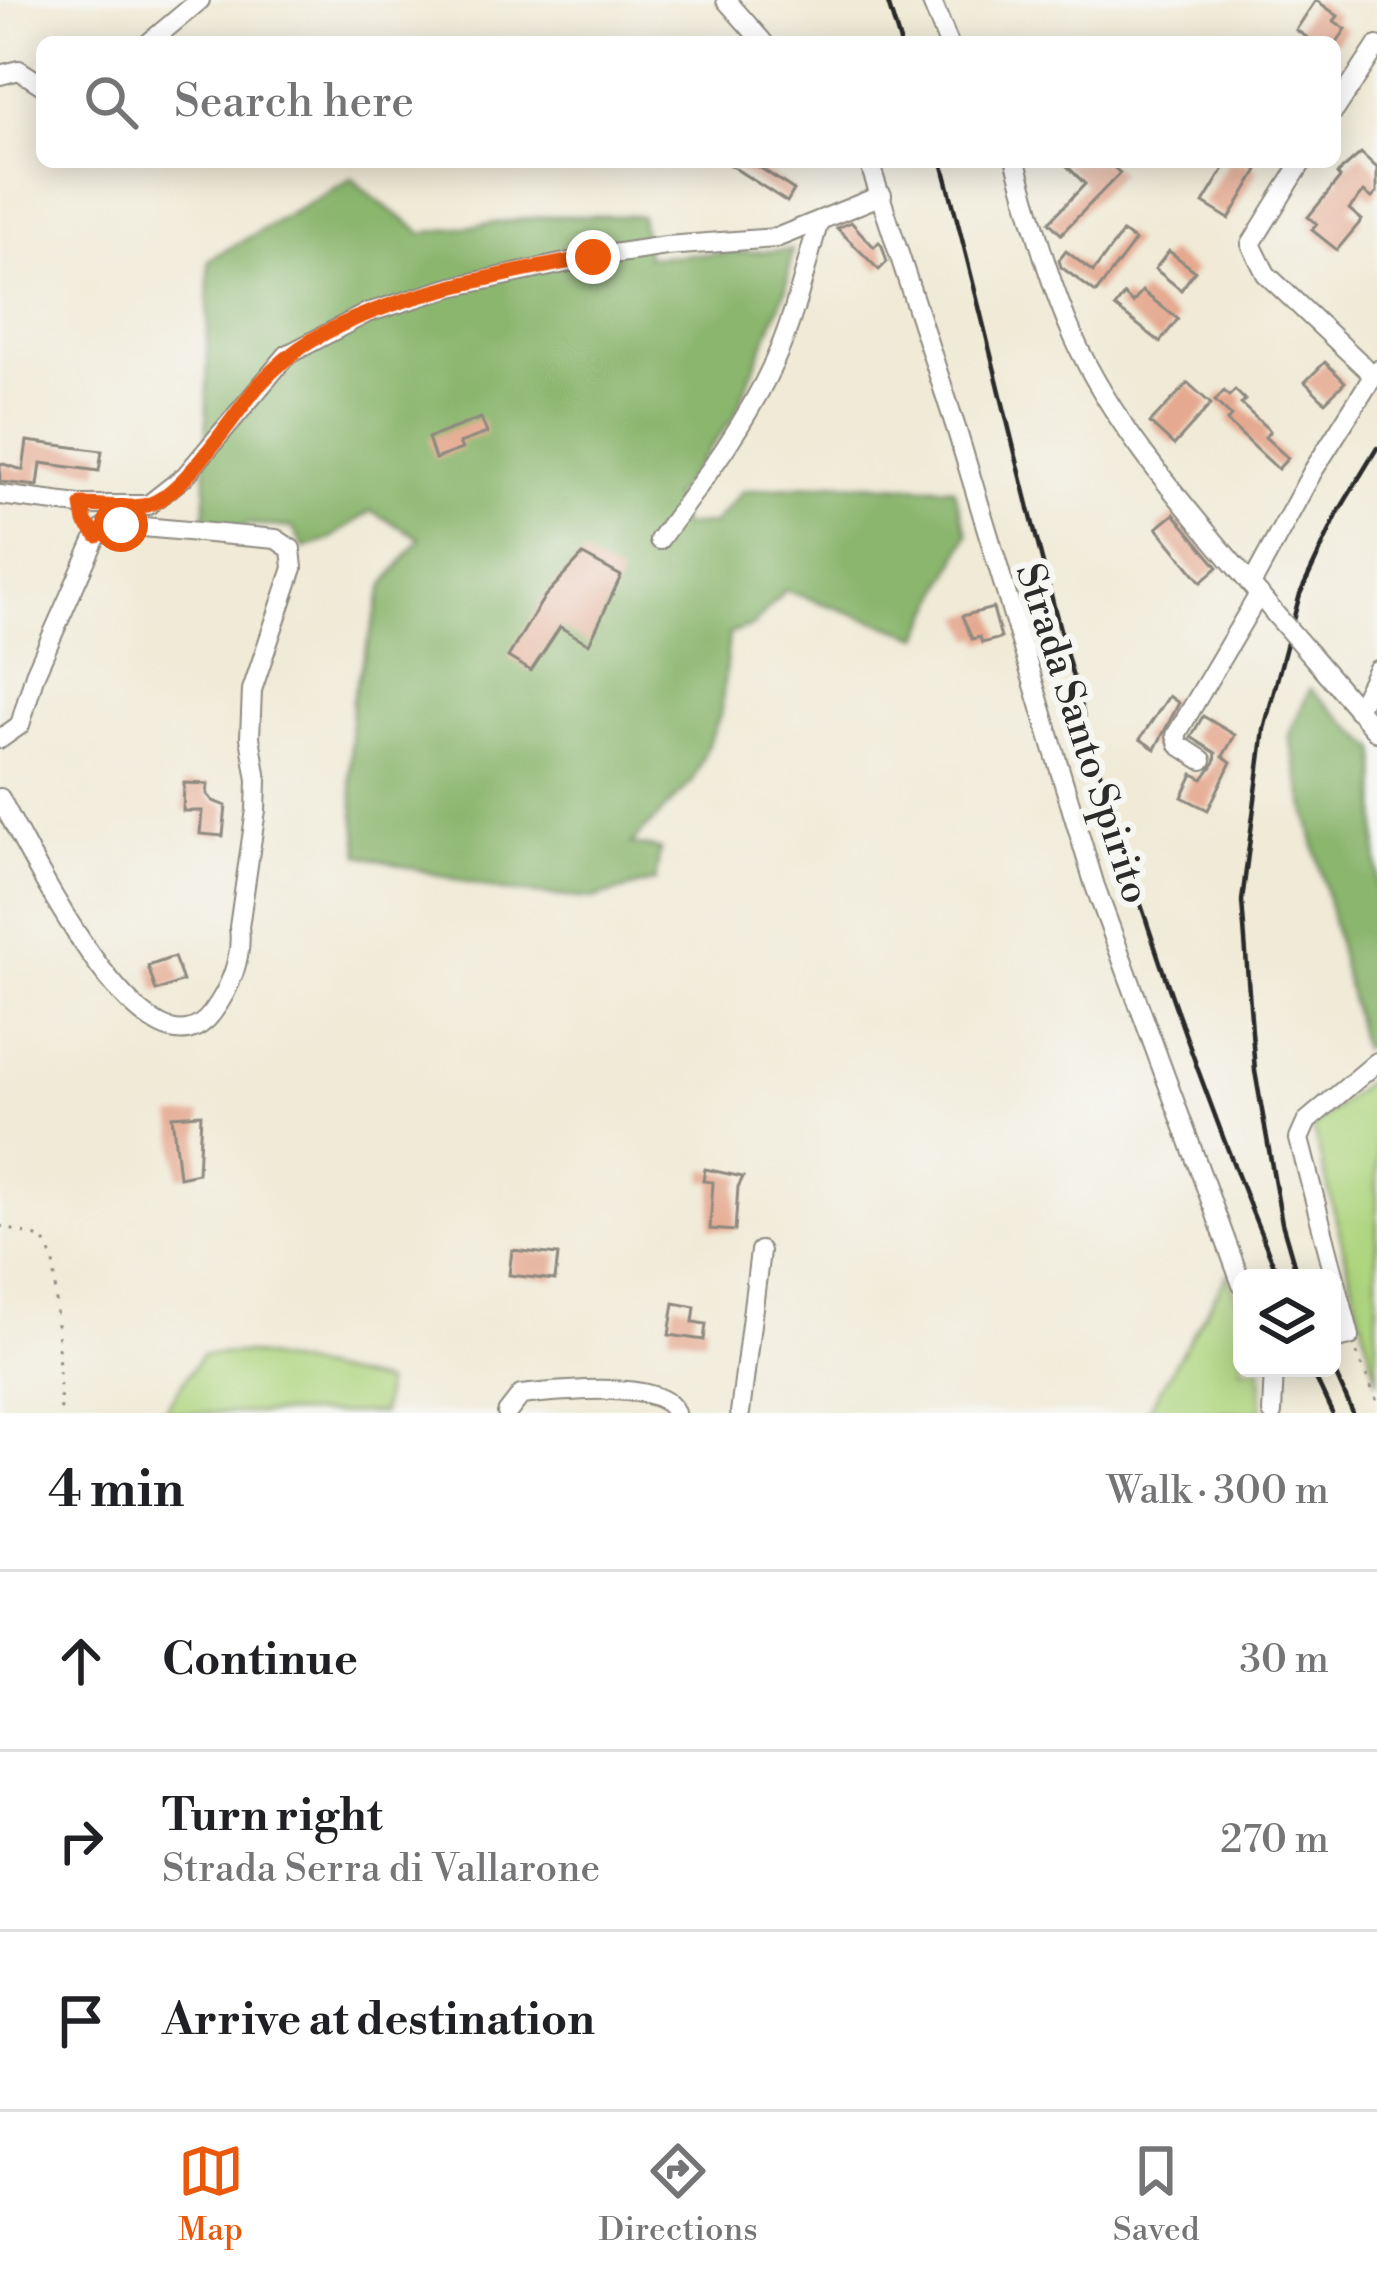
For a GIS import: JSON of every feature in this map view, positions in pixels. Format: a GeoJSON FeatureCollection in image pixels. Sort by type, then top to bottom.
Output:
{"type":"FeatureCollection","features":[{"type":"Feature","properties":{"kind":"street"},"geometry":{"type":"LineString","coordinates":[[157,36],[200,0]]}},
{"type":"Feature","properties":{"kind":"street"},"geometry":{"type":"LineString","coordinates":[[726,0],[758,36]]}},
{"type":"Feature","properties":{"kind":"street"},"geometry":{"type":"LineString","coordinates":[[932,0],[946,36]]}},
{"type":"Feature","properties":{"kind":"street"},"geometry":{"type":"LineString","coordinates":[[1341,101],[1377,46]]}},
{"type":"Feature","properties":{"kind":"street"},"geometry":{"type":"LineString","coordinates":[[0,75],[20,70],[36,81]]}},
{"type":"Feature","properties":{"kind":"street","name":"Strada Santo Spirito"},"geometry":{"type":"LineString","coordinates":[[872,168],[1095,886],[1236,1269]]}},
{"type":"Feature","properties":{"kind":"street","name":"Strada Santo Spirito"},"geometry":{"type":"LineString","coordinates":[[881,168],[883,195]]}},
{"type":"Feature","properties":{"kind":"street"},"geometry":{"type":"LineString","coordinates":[[1022,168],[1075,340],[1101,386],[1159,472],[1377,732]]}},
{"type":"Feature","properties":{"kind":"street"},"geometry":{"type":"LineString","coordinates":[[1202,760],[1179,745],[1176,735],[1313,471],[1375,372],[1265,274],[1251,244],[1298,168]]}},
{"type":"Feature","properties":{"kind":"street"},"geometry":{"type":"LineString","coordinates":[[0,495],[82,505],[148,505],[170,490],[287,356],[367,314],[452,287],[555,264],[665,246],[776,238],[883,195]]}},
{"type":"Feature","properties":{"kind":"street"},"geometry":{"type":"LineString","coordinates":[[659,540],[744,420],[775,360],[806,277],[819,221]]}},
{"type":"Feature","properties":{"kind":"street"},"geometry":{"type":"LineString","coordinates":[[82,505],[85,522],[97,536]]}},
{"type":"Feature","properties":{"kind":"street"},"geometry":{"type":"LineString","coordinates":[[0,739],[20,725],[34,674],[105,527],[276,539],[294,554],[252,690],[256,810],[239,927],[241,945],[226,988],[206,1019],[189,1031],[170,1030],[112,985],[45,881],[0,799]]}},
{"type":"Feature","properties":{"kind":"street"},"geometry":{"type":"LineString","coordinates":[[1357,710],[1377,670]]}},
{"type":"Feature","properties":{"kind":"street"},"geometry":{"type":"LineString","coordinates":[[1327,1269],[1299,1138],[1307,1120],[1377,1062]]}},
{"type":"Feature","properties":{"kind":"street"},"geometry":{"type":"LineString","coordinates":[[740,1413],[760,1251]]}},
{"type":"Feature","properties":{"kind":"street"},"geometry":{"type":"LineString","coordinates":[[1272,1413],[1274,1377]]}},
{"type":"Feature","properties":{"kind":"street"},"geometry":{"type":"LineString","coordinates":[[507,1413],[521,1395],[587,1389],[662,1395],[673,1404],[675,1413]]}},
{"type":"Feature","properties":{"kind":"path"},"geometry":{"type":"LineString","coordinates":[[0,1226],[44,1240],[54,1259],[61,1413]]}},
{"type":"Feature","properties":{"kind":"path"},"geometry":{"type":"LineString","coordinates":[[1341,1338],[1377,1401]]}},
{"type":"Feature","properties":{"kind":"green space"},"geometry":{"type":"Polygon","coordinates":[[[353,178],[422,233],[549,216],[641,216],[647,257],[792,250],[786,289],[734,417],[672,497],[682,526],[713,524],[743,491],[835,483],[953,488],[968,534],[920,637],[785,590],[753,626],[729,634],[721,713],[693,781],[631,844],[660,849],[655,881],[592,899],[502,891],[360,855],[350,776],[352,699],[384,585],[420,538],[371,511],[327,541],[304,548],[293,528],[249,524],[228,530],[205,528],[209,260],[353,178]]]}},
{"type":"Feature","properties":{"kind":"green space"},"geometry":{"type":"Polygon","coordinates":[[[1310,689],[1377,750],[1377,1037],[1362,1049],[1289,735],[1310,689]]]}},
{"type":"Feature","properties":{"kind":"green space"},"geometry":{"type":"Polygon","coordinates":[[[1377,1073],[1377,1382],[1313,1127],[1377,1073]]]}},
{"type":"Feature","properties":{"kind":"green space"},"geometry":{"type":"Polygon","coordinates":[[[1228,1274],[1233,1288],[1233,1377],[1261,1377],[1262,1413],[1146,1413],[1228,1274]]]}},
{"type":"Feature","properties":{"kind":"green space"},"geometry":{"type":"Polygon","coordinates":[[[245,1353],[385,1383],[382,1413],[162,1413],[202,1355],[245,1353]]]}},
{"type":"Feature","properties":{"kind":"building"},"geometry":{"type":"Polygon","coordinates":[[[1316,0],[1338,16],[1334,21],[1346,29],[1341,36],[1305,36],[1296,30],[1316,0]]]}},
{"type":"Feature","properties":{"kind":"building"},"geometry":{"type":"Polygon","coordinates":[[[1361,153],[1377,168],[1377,193],[1372,198],[1364,192],[1349,209],[1362,220],[1337,250],[1312,230],[1317,224],[1308,217],[1340,178],[1337,174],[1361,153]]]}},
{"type":"Feature","properties":{"kind":"building"},"geometry":{"type":"Polygon","coordinates":[[[734,168],[761,168],[794,190],[787,202],[734,168]]]}},
{"type":"Feature","properties":{"kind":"building"},"geometry":{"type":"Polygon","coordinates":[[[1069,168],[1115,168],[1120,173],[1061,234],[1049,222],[1085,184],[1069,168]]]}},
{"type":"Feature","properties":{"kind":"building"},"geometry":{"type":"Polygon","coordinates":[[[1224,168],[1258,170],[1229,219],[1203,203],[1224,168]]]}},
{"type":"Feature","properties":{"kind":"building"},"geometry":{"type":"Polygon","coordinates":[[[851,222],[874,247],[879,242],[882,246],[887,262],[879,270],[837,228],[851,222]]]}},
{"type":"Feature","properties":{"kind":"building"},"geometry":{"type":"Polygon","coordinates":[[[1123,232],[1135,241],[1096,293],[1061,267],[1059,260],[1066,251],[1093,272],[1123,232]]]}},
{"type":"Feature","properties":{"kind":"building"},"geometry":{"type":"Polygon","coordinates":[[[1169,251],[1195,271],[1181,290],[1155,269],[1169,251]]]}},
{"type":"Feature","properties":{"kind":"building"},"geometry":{"type":"Polygon","coordinates":[[[1142,291],[1178,319],[1160,342],[1115,307],[1124,295],[1133,303],[1142,291]]]}},
{"type":"Feature","properties":{"kind":"building"},"geometry":{"type":"Polygon","coordinates":[[[1325,362],[1345,382],[1325,402],[1305,382],[1325,362]]]}},
{"type":"Feature","properties":{"kind":"building"},"geometry":{"type":"Polygon","coordinates":[[[1188,383],[1211,404],[1174,445],[1150,423],[1188,383]]]}},
{"type":"Feature","properties":{"kind":"building"},"geometry":{"type":"Polygon","coordinates":[[[1235,390],[1245,400],[1241,404],[1270,431],[1265,437],[1288,458],[1278,469],[1227,421],[1231,416],[1215,401],[1224,391],[1229,396],[1235,390]]]}},
{"type":"Feature","properties":{"kind":"building"},"geometry":{"type":"Polygon","coordinates":[[[481,418],[487,433],[435,459],[428,438],[481,418]]]}},
{"type":"Feature","properties":{"kind":"building"},"geometry":{"type":"Polygon","coordinates":[[[27,441],[102,451],[99,471],[41,463],[38,486],[0,482],[0,463],[23,470],[27,441]]]}},
{"type":"Feature","properties":{"kind":"building"},"geometry":{"type":"Polygon","coordinates":[[[1174,514],[1218,567],[1201,582],[1157,528],[1174,514]]]}},
{"type":"Feature","properties":{"kind":"building"},"geometry":{"type":"Polygon","coordinates":[[[583,555],[621,576],[589,644],[560,627],[531,671],[508,657],[545,596],[583,555]]]}},
{"type":"Feature","properties":{"kind":"building"},"geometry":{"type":"Polygon","coordinates":[[[993,608],[1001,638],[982,643],[980,637],[972,639],[962,616],[993,608]]]}},
{"type":"Feature","properties":{"kind":"building"},"geometry":{"type":"Polygon","coordinates":[[[1169,696],[1179,703],[1155,749],[1140,739],[1169,696]]]}},
{"type":"Feature","properties":{"kind":"building"},"geometry":{"type":"Polygon","coordinates":[[[1203,716],[1235,735],[1223,756],[1231,762],[1208,810],[1182,797],[1193,774],[1203,779],[1215,762],[1216,753],[1191,737],[1203,716]]]}},
{"type":"Feature","properties":{"kind":"building"},"geometry":{"type":"Polygon","coordinates":[[[184,783],[208,784],[207,794],[226,806],[223,836],[200,834],[202,811],[183,811],[184,783]]]}},
{"type":"Feature","properties":{"kind":"building"},"geometry":{"type":"Polygon","coordinates":[[[174,957],[183,981],[156,991],[148,966],[174,957]]]}},
{"type":"Feature","properties":{"kind":"building"},"geometry":{"type":"Polygon","coordinates":[[[201,1114],[198,1173],[179,1177],[172,1116],[201,1114]]]}},
{"type":"Feature","properties":{"kind":"building"},"geometry":{"type":"Polygon","coordinates":[[[705,1169],[743,1177],[735,1231],[710,1229],[713,1182],[703,1181],[705,1169]]]}},
{"type":"Feature","properties":{"kind":"building"},"geometry":{"type":"Polygon","coordinates":[[[512,1250],[558,1255],[555,1280],[509,1275],[512,1250]]]}},
{"type":"Feature","properties":{"kind":"building"},"geometry":{"type":"Polygon","coordinates":[[[674,1303],[695,1307],[693,1322],[706,1324],[704,1340],[669,1335],[674,1303]]]}},
{"type":"Feature","properties":{"kind":"railway"},"geometry":{"type":"LineString","coordinates":[[887,0],[898,36]]}},
{"type":"Feature","properties":{"kind":"railway"},"geometry":{"type":"LineString","coordinates":[[944,168],[1098,767],[1195,1061],[1275,1269]]}},
{"type":"Feature","properties":{"kind":"railway"},"geometry":{"type":"LineString","coordinates":[[1295,1269],[1282,1223],[1255,1071],[1242,901],[1264,729],[1300,594],[1339,511],[1377,448]]}},
{"type":"Feature","properties":{"kind":"railway"},"geometry":{"type":"LineString","coordinates":[[1315,1377],[1332,1413]]}},
{"type":"Feature","properties":{"kind":"railway"},"geometry":{"type":"LineString","coordinates":[[1337,1377],[1353,1413]]}},
{"type":"Feature","properties":{"kind":"route"},"geometry":{"type":"LineString","coordinates":[[121,525],[105,527],[97,536],[85,522],[82,505],[148,505],[170,490],[287,356],[320,335],[367,314],[452,287],[593,257]]}}]}
